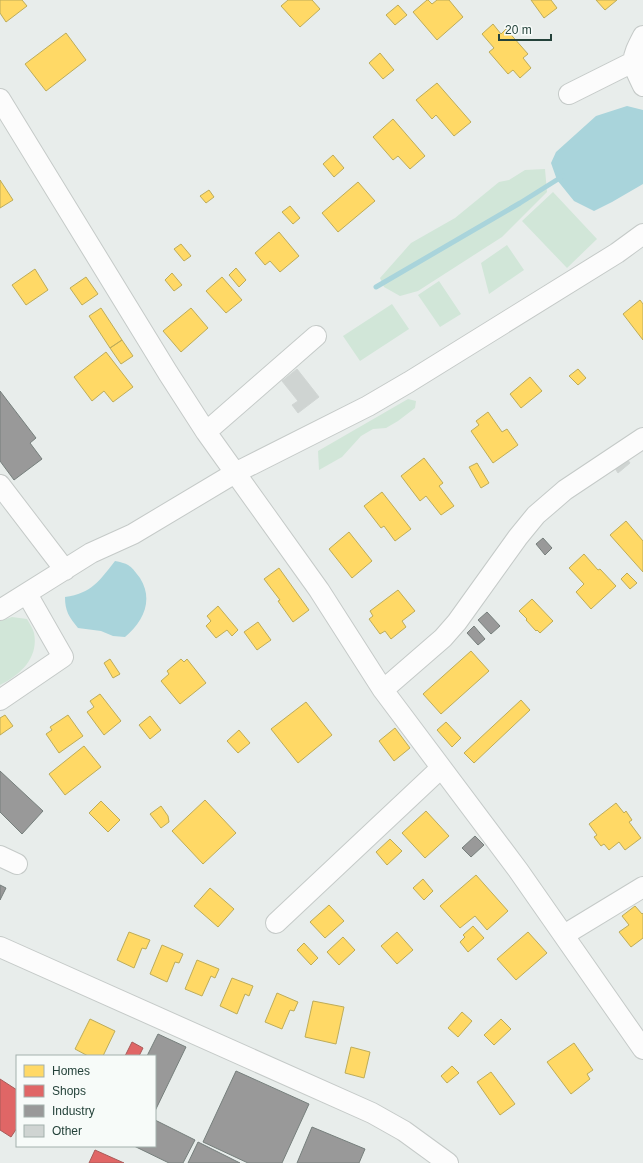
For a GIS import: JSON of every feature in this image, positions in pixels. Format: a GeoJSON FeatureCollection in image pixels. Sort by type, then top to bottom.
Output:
{"type":"FeatureCollection","features":[{"type":"Feature","properties":{"kind":"street"},"geometry":{"type":"LineString","coordinates":[[643,36],[634,53],[633,62],[635,70],[643,86]]}},
{"type":"Feature","properties":{"kind":"street"},"geometry":{"type":"LineString","coordinates":[[569,94],[633,62]]}},
{"type":"Feature","properties":{"kind":"street"},"geometry":{"type":"LineString","coordinates":[[0,99],[168,373],[206,432],[319,590],[384,690],[564,935],[643,1049]]}},
{"type":"Feature","properties":{"kind":"street"},"geometry":{"type":"LineString","coordinates":[[0,610],[91,553],[133,534],[235,473],[368,406],[617,253],[643,234]]}},
{"type":"Feature","properties":{"kind":"street"},"geometry":{"type":"LineString","coordinates":[[206,432],[316,336]]}},
{"type":"Feature","properties":{"kind":"street"},"geometry":{"type":"LineString","coordinates":[[384,690],[442,638],[457,622],[518,537],[536,515],[565,490],[643,438]]}},
{"type":"Feature","properties":{"kind":"street"},"geometry":{"type":"LineString","coordinates":[[0,485],[65,570]]}},
{"type":"Feature","properties":{"kind":"street"},"geometry":{"type":"LineString","coordinates":[[0,700],[63,657],[27,594]]}},
{"type":"Feature","properties":{"kind":"street"},"geometry":{"type":"LineString","coordinates":[[276,923],[441,768]]}},
{"type":"Feature","properties":{"kind":"street"},"geometry":{"type":"LineString","coordinates":[[564,935],[643,887]]}},
{"type":"Feature","properties":{"kind":"street"},"geometry":{"type":"LineString","coordinates":[[0,947],[372,1113],[404,1131],[448,1163]]}},
{"type":"Feature","properties":{"kind":"green space"},"geometry":{"type":"Polygon","coordinates":[[[545,169],[547,192],[502,237],[418,291],[400,296],[384,287],[380,278],[411,243],[455,218],[499,182],[509,180],[525,170],[545,169]]]}},
{"type":"Feature","properties":{"kind":"green space"},"geometry":{"type":"Polygon","coordinates":[[[553,192],[597,239],[567,268],[522,221],[553,192]]]}},
{"type":"Feature","properties":{"kind":"green space"},"geometry":{"type":"Polygon","coordinates":[[[507,245],[524,270],[489,294],[481,263],[507,245]]]}},
{"type":"Feature","properties":{"kind":"green space"},"geometry":{"type":"Polygon","coordinates":[[[439,281],[461,314],[440,327],[418,295],[439,281]]]}},
{"type":"Feature","properties":{"kind":"green space"},"geometry":{"type":"Polygon","coordinates":[[[392,304],[409,329],[360,361],[343,336],[392,304]]]}},
{"type":"Feature","properties":{"kind":"green space"},"geometry":{"type":"Polygon","coordinates":[[[408,399],[416,401],[415,408],[386,428],[373,429],[361,436],[342,457],[319,470],[318,451],[408,399]]]}},
{"type":"Feature","properties":{"kind":"green space"},"geometry":{"type":"Polygon","coordinates":[[[12,617],[27,619],[34,633],[34,650],[31,658],[21,671],[0,685],[0,621],[12,617]]]}},
{"type":"Feature","properties":{"kind":"water"},"geometry":{"type":"Polygon","coordinates":[[[627,106],[643,110],[643,184],[594,211],[574,201],[557,180],[551,163],[556,152],[596,116],[627,106]]]}},
{"type":"Feature","properties":{"kind":"water"},"geometry":{"type":"Polygon","coordinates":[[[115,561],[124,563],[132,568],[140,578],[146,594],[146,602],[141,618],[137,625],[125,637],[113,636],[101,631],[78,628],[68,614],[65,602],[65,597],[82,592],[94,585],[115,561]]]}},
{"type":"Feature","properties":{"kind":"building: Homes"},"geometry":{"type":"Polygon","coordinates":[[[0,0],[22,0],[27,6],[6,22],[0,13],[0,0]]]}},
{"type":"Feature","properties":{"kind":"building: Homes"},"geometry":{"type":"Polygon","coordinates":[[[288,0],[312,0],[320,9],[300,27],[281,6],[288,0]]]}},
{"type":"Feature","properties":{"kind":"building: Homes"},"geometry":{"type":"Polygon","coordinates":[[[427,0],[432,4],[437,0],[449,0],[463,17],[437,40],[413,12],[427,0]]]}},
{"type":"Feature","properties":{"kind":"building: Homes"},"geometry":{"type":"Polygon","coordinates":[[[531,0],[551,0],[557,8],[544,18],[531,0]]]}},
{"type":"Feature","properties":{"kind":"building: Homes"},"geometry":{"type":"Polygon","coordinates":[[[596,0],[617,0],[605,10],[596,0]]]}},
{"type":"Feature","properties":{"kind":"building: Homes"},"geometry":{"type":"Polygon","coordinates":[[[398,5],[407,15],[395,25],[386,15],[398,5]]]}},
{"type":"Feature","properties":{"kind":"building: Homes"},"geometry":{"type":"Polygon","coordinates":[[[493,24],[501,34],[506,29],[528,54],[523,58],[531,68],[520,78],[513,70],[508,74],[489,52],[494,48],[482,34],[493,24]]]}},
{"type":"Feature","properties":{"kind":"building: Homes"},"geometry":{"type":"Polygon","coordinates":[[[66,33],[86,60],[46,91],[25,64],[66,33]]]}},
{"type":"Feature","properties":{"kind":"building: Homes"},"geometry":{"type":"Polygon","coordinates":[[[380,53],[394,70],[383,79],[369,63],[380,53]]]}},
{"type":"Feature","properties":{"kind":"building: Homes"},"geometry":{"type":"Polygon","coordinates":[[[437,83],[471,122],[454,136],[436,115],[432,119],[416,100],[437,83]]]}},
{"type":"Feature","properties":{"kind":"building: Homes"},"geometry":{"type":"Polygon","coordinates":[[[393,119],[425,156],[410,169],[398,156],[393,160],[373,137],[393,119]]]}},
{"type":"Feature","properties":{"kind":"building: Homes"},"geometry":{"type":"Polygon","coordinates":[[[333,155],[344,168],[334,177],[323,164],[333,155]]]}},
{"type":"Feature","properties":{"kind":"building: Homes"},"geometry":{"type":"Polygon","coordinates":[[[0,180],[13,200],[0,208],[0,180]]]}},
{"type":"Feature","properties":{"kind":"building: Homes"},"geometry":{"type":"Polygon","coordinates":[[[358,182],[375,201],[338,232],[322,213],[358,182]]]}},
{"type":"Feature","properties":{"kind":"building: Homes"},"geometry":{"type":"Polygon","coordinates":[[[209,190],[214,197],[206,203],[200,196],[209,190]]]}},
{"type":"Feature","properties":{"kind":"building: Homes"},"geometry":{"type":"Polygon","coordinates":[[[290,206],[300,218],[293,224],[282,212],[290,206]]]}},
{"type":"Feature","properties":{"kind":"building: Homes"},"geometry":{"type":"Polygon","coordinates":[[[279,232],[299,256],[280,272],[270,261],[265,265],[255,253],[279,232]]]}},
{"type":"Feature","properties":{"kind":"building: Homes"},"geometry":{"type":"Polygon","coordinates":[[[181,244],[191,256],[184,261],[174,249],[181,244]]]}},
{"type":"Feature","properties":{"kind":"building: Homes"},"geometry":{"type":"Polygon","coordinates":[[[236,268],[246,280],[239,287],[229,275],[236,268]]]}},
{"type":"Feature","properties":{"kind":"building: Homes"},"geometry":{"type":"Polygon","coordinates":[[[35,269],[48,290],[26,305],[12,285],[35,269]]]}},
{"type":"Feature","properties":{"kind":"building: Homes"},"geometry":{"type":"Polygon","coordinates":[[[172,273],[182,285],[174,291],[165,280],[172,273]]]}},
{"type":"Feature","properties":{"kind":"building: Homes"},"geometry":{"type":"Polygon","coordinates":[[[86,277],[98,294],[82,305],[70,288],[86,277]]]}},
{"type":"Feature","properties":{"kind":"building: Homes"},"geometry":{"type":"Polygon","coordinates":[[[222,277],[242,300],[226,313],[206,291],[222,277]]]}},
{"type":"Feature","properties":{"kind":"building: Homes"},"geometry":{"type":"Polygon","coordinates":[[[640,300],[643,304],[643,340],[623,314],[640,300]]]}},
{"type":"Feature","properties":{"kind":"building: Homes"},"geometry":{"type":"Polygon","coordinates":[[[101,308],[122,340],[110,348],[89,316],[101,308]]]}},
{"type":"Feature","properties":{"kind":"building: Homes"},"geometry":{"type":"Polygon","coordinates":[[[191,308],[208,328],[181,352],[163,331],[191,308]]]}},
{"type":"Feature","properties":{"kind":"building: Homes"},"geometry":{"type":"Polygon","coordinates":[[[122,340],[133,356],[121,364],[110,348],[122,340]]]}},
{"type":"Feature","properties":{"kind":"building: Homes"},"geometry":{"type":"Polygon","coordinates":[[[106,352],[133,387],[113,402],[104,391],[92,401],[74,377],[106,352]]]}},
{"type":"Feature","properties":{"kind":"building: Homes"},"geometry":{"type":"Polygon","coordinates":[[[578,369],[586,378],[578,385],[569,376],[578,369]]]}},
{"type":"Feature","properties":{"kind":"building: Homes"},"geometry":{"type":"Polygon","coordinates":[[[530,377],[542,391],[521,408],[510,394],[530,377]]]}},
{"type":"Feature","properties":{"kind":"building: Homes"},"geometry":{"type":"Polygon","coordinates":[[[488,412],[502,432],[507,429],[518,445],[493,463],[471,431],[479,425],[476,421],[488,412]]]}},
{"type":"Feature","properties":{"kind":"building: Homes"},"geometry":{"type":"Polygon","coordinates":[[[424,458],[443,483],[439,486],[454,506],[441,515],[426,496],[420,501],[401,476],[424,458]]]}},
{"type":"Feature","properties":{"kind":"building: Homes"},"geometry":{"type":"Polygon","coordinates":[[[477,463],[489,483],[481,488],[469,467],[477,463]]]}},
{"type":"Feature","properties":{"kind":"building: Homes"},"geometry":{"type":"Polygon","coordinates":[[[382,492],[411,529],[395,541],[384,526],[381,528],[364,506],[382,492]]]}},
{"type":"Feature","properties":{"kind":"building: Homes"},"geometry":{"type":"Polygon","coordinates":[[[626,521],[643,541],[643,572],[610,535],[626,521]]]}},
{"type":"Feature","properties":{"kind":"building: Homes"},"geometry":{"type":"Polygon","coordinates":[[[349,532],[372,561],[352,578],[329,549],[349,532]]]}},
{"type":"Feature","properties":{"kind":"building: Homes"},"geometry":{"type":"Polygon","coordinates":[[[584,554],[598,570],[600,569],[616,586],[591,609],[576,592],[584,584],[569,568],[584,554]]]}},
{"type":"Feature","properties":{"kind":"building: Homes"},"geometry":{"type":"Polygon","coordinates":[[[279,568],[309,610],[293,622],[278,601],[280,600],[264,579],[279,568]]]}},
{"type":"Feature","properties":{"kind":"building: Homes"},"geometry":{"type":"Polygon","coordinates":[[[627,573],[637,583],[630,589],[621,579],[627,573]]]}},
{"type":"Feature","properties":{"kind":"building: Homes"},"geometry":{"type":"Polygon","coordinates":[[[398,590],[415,611],[402,621],[406,627],[391,639],[385,631],[380,634],[369,619],[373,616],[370,611],[398,590]]]}},
{"type":"Feature","properties":{"kind":"building: Homes"},"geometry":{"type":"Polygon","coordinates":[[[532,599],[553,621],[540,633],[537,630],[536,631],[519,611],[532,599]]]}},
{"type":"Feature","properties":{"kind":"building: Homes"},"geometry":{"type":"Polygon","coordinates":[[[218,606],[238,630],[232,636],[227,630],[216,638],[206,626],[211,621],[207,616],[218,606]]]}},
{"type":"Feature","properties":{"kind":"building: Homes"},"geometry":{"type":"Polygon","coordinates":[[[258,622],[271,640],[257,650],[244,632],[258,622]]]}},
{"type":"Feature","properties":{"kind":"building: Homes"},"geometry":{"type":"Polygon","coordinates":[[[471,651],[489,671],[441,714],[423,694],[471,651]]]}},
{"type":"Feature","properties":{"kind":"building: Homes"},"geometry":{"type":"Polygon","coordinates":[[[110,659],[120,674],[113,678],[104,663],[110,659]]]}},
{"type":"Feature","properties":{"kind":"building: Homes"},"geometry":{"type":"Polygon","coordinates":[[[181,659],[184,662],[187,659],[206,683],[180,704],[161,681],[169,674],[167,671],[181,659]]]}},
{"type":"Feature","properties":{"kind":"building: Homes"},"geometry":{"type":"Polygon","coordinates":[[[100,694],[121,721],[104,735],[87,712],[94,707],[90,701],[100,694]]]}},
{"type":"Feature","properties":{"kind":"building: Homes"},"geometry":{"type":"Polygon","coordinates":[[[521,700],[530,710],[474,763],[464,753],[521,700]]]}},
{"type":"Feature","properties":{"kind":"building: Homes"},"geometry":{"type":"Polygon","coordinates":[[[306,702],[332,735],[298,763],[271,729],[306,702]]]}},
{"type":"Feature","properties":{"kind":"building: Homes"},"geometry":{"type":"Polygon","coordinates":[[[5,715],[13,726],[0,735],[0,718],[5,715]]]}},
{"type":"Feature","properties":{"kind":"building: Homes"},"geometry":{"type":"Polygon","coordinates":[[[68,715],[83,736],[59,753],[46,734],[52,730],[50,727],[68,715]]]}},
{"type":"Feature","properties":{"kind":"building: Homes"},"geometry":{"type":"Polygon","coordinates":[[[150,716],[161,730],[150,739],[139,725],[150,716]]]}},
{"type":"Feature","properties":{"kind":"building: Homes"},"geometry":{"type":"Polygon","coordinates":[[[446,722],[461,738],[452,747],[437,730],[446,722]]]}},
{"type":"Feature","properties":{"kind":"building: Homes"},"geometry":{"type":"Polygon","coordinates":[[[395,728],[410,748],[394,761],[379,741],[395,728]]]}},
{"type":"Feature","properties":{"kind":"building: Homes"},"geometry":{"type":"Polygon","coordinates":[[[239,730],[250,743],[238,753],[227,741],[239,730]]]}},
{"type":"Feature","properties":{"kind":"building: Homes"},"geometry":{"type":"Polygon","coordinates":[[[84,746],[101,767],[65,795],[49,774],[84,746]]]}},
{"type":"Feature","properties":{"kind":"building: Homes"},"geometry":{"type":"Polygon","coordinates":[[[205,800],[236,833],[203,864],[172,831],[205,800]]]}},
{"type":"Feature","properties":{"kind":"building: Homes"},"geometry":{"type":"Polygon","coordinates":[[[101,801],[120,820],[108,832],[89,813],[101,801]]]}},
{"type":"Feature","properties":{"kind":"building: Homes"},"geometry":{"type":"Polygon","coordinates":[[[616,803],[624,813],[626,811],[632,820],[629,822],[641,838],[625,850],[619,842],[609,850],[604,844],[601,846],[594,837],[597,835],[589,824],[616,803]]]}},
{"type":"Feature","properties":{"kind":"building: Homes"},"geometry":{"type":"Polygon","coordinates":[[[161,806],[168,816],[169,822],[161,828],[150,814],[161,806]]]}},
{"type":"Feature","properties":{"kind":"building: Homes"},"geometry":{"type":"Polygon","coordinates":[[[426,811],[449,836],[425,858],[402,833],[426,811]]]}},
{"type":"Feature","properties":{"kind":"building: Homes"},"geometry":{"type":"Polygon","coordinates":[[[390,839],[402,851],[387,865],[376,852],[390,839]]]}},
{"type":"Feature","properties":{"kind":"building: Homes"},"geometry":{"type":"Polygon","coordinates":[[[476,875],[508,911],[487,930],[475,916],[460,928],[440,906],[476,875]]]}},
{"type":"Feature","properties":{"kind":"building: Homes"},"geometry":{"type":"Polygon","coordinates":[[[423,879],[433,891],[424,900],[413,888],[423,879]]]}},
{"type":"Feature","properties":{"kind":"building: Homes"},"geometry":{"type":"Polygon","coordinates":[[[210,888],[234,909],[218,927],[194,906],[210,888]]]}},
{"type":"Feature","properties":{"kind":"building: Homes"},"geometry":{"type":"Polygon","coordinates":[[[329,905],[344,921],[325,938],[310,922],[329,905]]]}},
{"type":"Feature","properties":{"kind":"building: Homes"},"geometry":{"type":"Polygon","coordinates":[[[635,906],[642,914],[643,913],[643,938],[631,947],[619,932],[629,925],[622,916],[635,906]]]}},
{"type":"Feature","properties":{"kind":"building: Homes"},"geometry":{"type":"Polygon","coordinates":[[[473,926],[484,938],[468,952],[460,942],[465,937],[463,935],[473,926]]]}},
{"type":"Feature","properties":{"kind":"building: Homes"},"geometry":{"type":"Polygon","coordinates":[[[129,932],[150,940],[146,949],[142,948],[134,968],[117,960],[129,932]]]}},
{"type":"Feature","properties":{"kind":"building: Homes"},"geometry":{"type":"Polygon","coordinates":[[[397,932],[413,950],[397,964],[381,946],[397,932]]]}},
{"type":"Feature","properties":{"kind":"building: Homes"},"geometry":{"type":"Polygon","coordinates":[[[528,932],[547,953],[516,980],[497,959],[528,932]]]}},
{"type":"Feature","properties":{"kind":"building: Homes"},"geometry":{"type":"Polygon","coordinates":[[[343,937],[355,950],[339,965],[327,952],[343,937]]]}},
{"type":"Feature","properties":{"kind":"building: Homes"},"geometry":{"type":"Polygon","coordinates":[[[304,943],[318,958],[311,965],[297,950],[304,943]]]}},
{"type":"Feature","properties":{"kind":"building: Homes"},"geometry":{"type":"Polygon","coordinates":[[[162,945],[183,954],[179,963],[175,962],[167,982],[150,974],[162,945]]]}},
{"type":"Feature","properties":{"kind":"building: Homes"},"geometry":{"type":"Polygon","coordinates":[[[197,960],[219,969],[215,978],[211,976],[202,996],[185,989],[197,960]]]}},
{"type":"Feature","properties":{"kind":"building: Homes"},"geometry":{"type":"Polygon","coordinates":[[[232,978],[253,986],[249,996],[245,994],[237,1014],[220,1006],[232,978]]]}},
{"type":"Feature","properties":{"kind":"building: Homes"},"geometry":{"type":"Polygon","coordinates":[[[277,993],[298,1002],[294,1011],[290,1010],[282,1029],[265,1022],[277,993]]]}},
{"type":"Feature","properties":{"kind":"building: Homes"},"geometry":{"type":"Polygon","coordinates":[[[313,1001],[344,1007],[336,1044],[305,1037],[313,1001]]]}},
{"type":"Feature","properties":{"kind":"building: Homes"},"geometry":{"type":"Polygon","coordinates":[[[462,1012],[472,1021],[458,1037],[448,1028],[462,1012]]]}},
{"type":"Feature","properties":{"kind":"building: Homes"},"geometry":{"type":"Polygon","coordinates":[[[90,1019],[115,1031],[103,1055],[86,1055],[75,1049],[90,1019]]]}},
{"type":"Feature","properties":{"kind":"building: Homes"},"geometry":{"type":"Polygon","coordinates":[[[501,1019],[511,1029],[494,1045],[484,1035],[501,1019]]]}},
{"type":"Feature","properties":{"kind":"building: Homes"},"geometry":{"type":"Polygon","coordinates":[[[574,1043],[593,1070],[587,1074],[590,1079],[571,1094],[547,1062],[574,1043]]]}},
{"type":"Feature","properties":{"kind":"building: Homes"},"geometry":{"type":"Polygon","coordinates":[[[351,1047],[370,1052],[364,1078],[345,1073],[351,1047]]]}},
{"type":"Feature","properties":{"kind":"building: Homes"},"geometry":{"type":"Polygon","coordinates":[[[452,1066],[459,1073],[447,1083],[441,1076],[452,1066]]]}},
{"type":"Feature","properties":{"kind":"building: Homes"},"geometry":{"type":"Polygon","coordinates":[[[491,1072],[515,1104],[500,1115],[477,1082],[491,1072]]]}},
{"type":"Feature","properties":{"kind":"building: Shops"},"geometry":{"type":"Polygon","coordinates":[[[132,1042],[143,1048],[140,1055],[126,1055],[132,1042]]]}},
{"type":"Feature","properties":{"kind":"building: Shops"},"geometry":{"type":"Polygon","coordinates":[[[0,1079],[16,1089],[16,1130],[11,1137],[0,1130],[0,1079]]]}},
{"type":"Feature","properties":{"kind":"building: Shops"},"geometry":{"type":"Polygon","coordinates":[[[95,1150],[124,1163],[89,1163],[95,1150]]]}},
{"type":"Feature","properties":{"kind":"building: Industry"},"geometry":{"type":"Polygon","coordinates":[[[0,391],[36,438],[30,443],[42,459],[14,480],[0,461],[0,391]]]}},
{"type":"Feature","properties":{"kind":"building: Industry"},"geometry":{"type":"Polygon","coordinates":[[[543,538],[552,548],[545,555],[536,544],[543,538]]]}},
{"type":"Feature","properties":{"kind":"building: Industry"},"geometry":{"type":"Polygon","coordinates":[[[487,612],[500,626],[491,634],[478,620],[487,612]]]}},
{"type":"Feature","properties":{"kind":"building: Industry"},"geometry":{"type":"Polygon","coordinates":[[[474,626],[485,639],[478,645],[467,633],[474,626]]]}},
{"type":"Feature","properties":{"kind":"building: Industry"},"geometry":{"type":"Polygon","coordinates":[[[0,771],[43,811],[22,834],[0,812],[0,771]]]}},
{"type":"Feature","properties":{"kind":"building: Industry"},"geometry":{"type":"Polygon","coordinates":[[[475,836],[484,845],[471,857],[462,848],[475,836]]]}},
{"type":"Feature","properties":{"kind":"building: Industry"},"geometry":{"type":"Polygon","coordinates":[[[0,885],[6,888],[0,900],[0,885]]]}},
{"type":"Feature","properties":{"kind":"building: Industry"},"geometry":{"type":"Polygon","coordinates":[[[158,1034],[186,1047],[156,1109],[156,1055],[148,1055],[158,1034]]]}},
{"type":"Feature","properties":{"kind":"building: Industry"},"geometry":{"type":"Polygon","coordinates":[[[236,1071],[309,1104],[282,1163],[248,1163],[203,1142],[236,1071]]]}},
{"type":"Feature","properties":{"kind":"building: Industry"},"geometry":{"type":"Polygon","coordinates":[[[156,1120],[195,1140],[183,1163],[169,1163],[136,1147],[156,1147],[156,1120]]]}},
{"type":"Feature","properties":{"kind":"building: Industry"},"geometry":{"type":"Polygon","coordinates":[[[312,1127],[365,1149],[359,1163],[297,1163],[312,1127]]]}},
{"type":"Feature","properties":{"kind":"building: Industry"},"geometry":{"type":"Polygon","coordinates":[[[198,1142],[240,1163],[188,1163],[198,1142]]]}},
{"type":"Feature","properties":{"kind":"building: Other"},"geometry":{"type":"Polygon","coordinates":[[[297,369],[319,397],[298,413],[292,405],[298,401],[282,381],[297,369]]]}},
{"type":"Feature","properties":{"kind":"building: Other"},"geometry":{"type":"Polygon","coordinates":[[[625,456],[630,463],[618,473],[613,465],[625,456]]]}},
{"type":"Feature","properties":{"kind":"waterway"},"geometry":{"type":"LineString","coordinates":[[376,287],[520,203],[563,176]]}}]}
